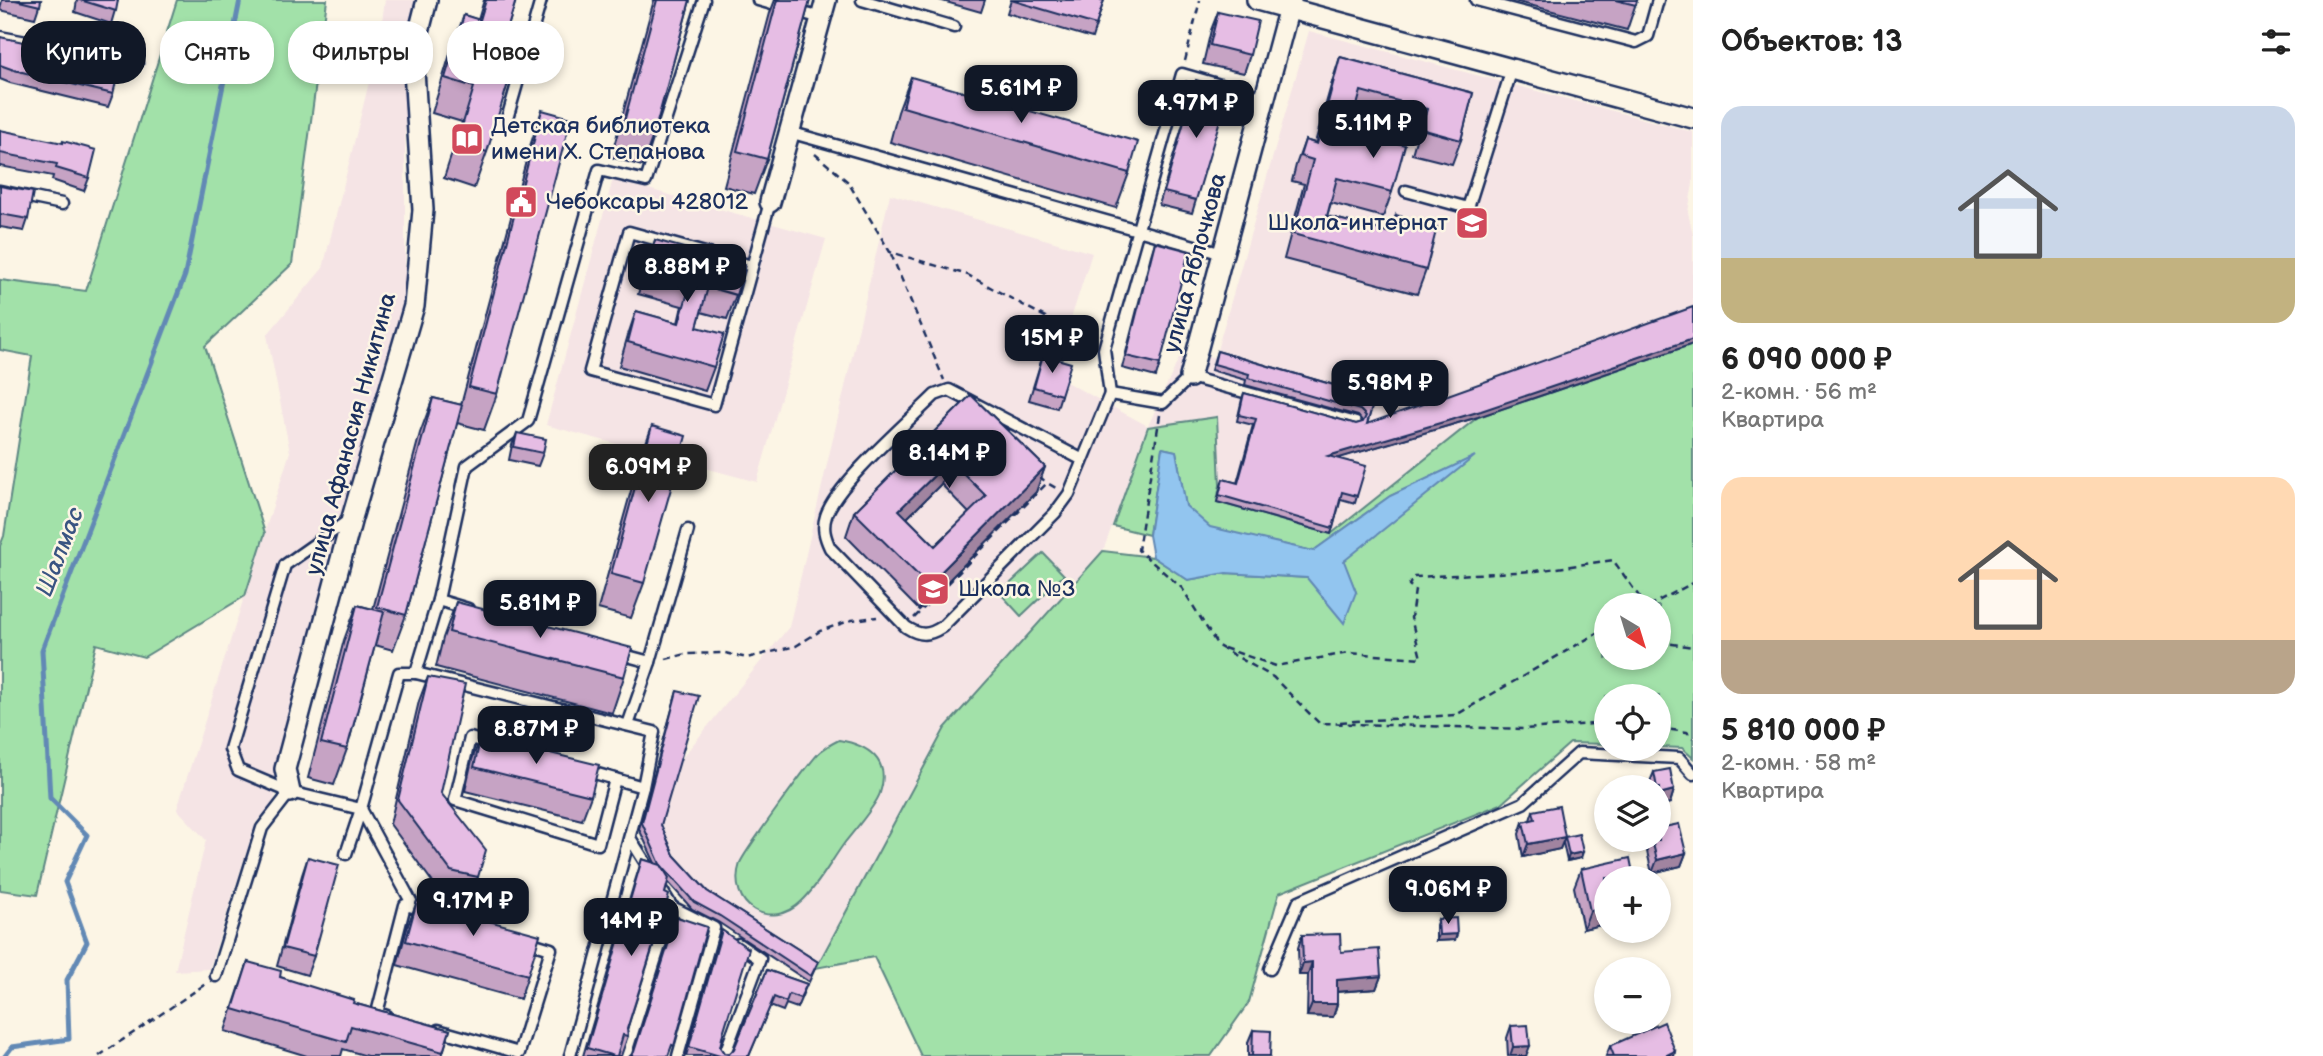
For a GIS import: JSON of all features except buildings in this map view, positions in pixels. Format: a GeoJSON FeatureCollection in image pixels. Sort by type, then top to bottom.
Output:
{"type":"FeatureCollection","features":[{"type":"Feature","properties":{"kind":"street","name":"улица Афанасия Никитина"},"geometry":{"type":"LineString","coordinates":[[290,792],[285,769],[352,518],[414,306],[423,210],[413,55],[427,0]]}},
{"type":"Feature","properties":{"kind":"street"},"geometry":{"type":"LineString","coordinates":[[1257,0],[1290,4],[1512,69],[1693,118]]}},
{"type":"Feature","properties":{"kind":"street","name":"улица Яблочкова"},"geometry":{"type":"LineString","coordinates":[[1191,377],[1290,4]]}},
{"type":"Feature","properties":{"kind":"street"},"geometry":{"type":"LineString","coordinates":[[770,202],[823,9]]}},
{"type":"Feature","properties":{"kind":"lane"},"geometry":{"type":"LineString","coordinates":[[508,118],[541,0]]}},
{"type":"Feature","properties":{"kind":"lane"},"geometry":{"type":"LineString","coordinates":[[416,673],[438,600],[467,466],[528,421],[599,170],[646,181],[704,0]]}},
{"type":"Feature","properties":{"kind":"lane"},"geometry":{"type":"LineString","coordinates":[[758,0],[823,9]]}},
{"type":"Feature","properties":{"kind":"lane"},"geometry":{"type":"LineString","coordinates":[[862,0],[954,27]]}},
{"type":"Feature","properties":{"kind":"lane"},"geometry":{"type":"LineString","coordinates":[[1476,0],[1636,42],[1648,36],[1658,0]]}},
{"type":"Feature","properties":{"kind":"lane"},"geometry":{"type":"LineString","coordinates":[[0,37],[21,41]]}},
{"type":"Feature","properties":{"kind":"lane"},"geometry":{"type":"LineString","coordinates":[[1406,191],[1468,208],[1512,69]]}},
{"type":"Feature","properties":{"kind":"lane"},"geometry":{"type":"LineString","coordinates":[[1083,460],[948,390],[935,395],[839,491],[826,517],[824,534],[830,548],[906,627],[918,635],[932,634],[942,627],[1055,513],[1069,494],[1083,460],[1110,394],[1104,349],[1182,74],[1265,98]]}},
{"type":"Feature","properties":{"kind":"lane"},"geometry":{"type":"LineString","coordinates":[[789,132],[1223,254]]}},
{"type":"Feature","properties":{"kind":"lane"},"geometry":{"type":"LineString","coordinates":[[0,191],[62,204]]}},
{"type":"Feature","properties":{"kind":"lane"},"geometry":{"type":"LineString","coordinates":[[752,267],[629,232],[590,371],[714,405],[770,202]]}},
{"type":"Feature","properties":{"kind":"lane"},"geometry":{"type":"LineString","coordinates":[[1110,394],[1163,402],[1191,377],[1356,423]]}},
{"type":"Feature","properties":{"kind":"lane"},"geometry":{"type":"LineString","coordinates":[[352,518],[285,565],[230,749],[238,769],[290,792],[360,809],[414,906]]}},
{"type":"Feature","properties":{"kind":"lane"},"geometry":{"type":"LineString","coordinates":[[628,725],[650,662],[688,530]]}},
{"type":"Feature","properties":{"kind":"lane"},"geometry":{"type":"LineString","coordinates":[[438,600],[478,612]]}},
{"type":"Feature","properties":{"kind":"lane"},"geometry":{"type":"LineString","coordinates":[[610,651],[650,662]]}},
{"type":"Feature","properties":{"kind":"lane"},"geometry":{"type":"LineString","coordinates":[[346,854],[400,673],[416,673],[654,732],[630,838],[570,1056]]}},
{"type":"Feature","properties":{"kind":"lane"},"geometry":{"type":"LineString","coordinates":[[496,746],[470,738],[455,800],[598,844],[615,779]]}},
{"type":"Feature","properties":{"kind":"lane"},"geometry":{"type":"LineString","coordinates":[[1270,969],[1299,901],[1523,803],[1579,753],[1679,758],[1693,774]]}},
{"type":"Feature","properties":{"kind":"lane"},"geometry":{"type":"LineString","coordinates":[[576,768],[643,787]]}},
{"type":"Feature","properties":{"kind":"lane"},"geometry":{"type":"LineString","coordinates":[[216,976],[262,828],[290,792]]}},
{"type":"Feature","properties":{"kind":"lane"},"geometry":{"type":"LineString","coordinates":[[630,838],[672,907],[714,928],[760,959],[724,1056]]}},
{"type":"Feature","properties":{"kind":"lane"},"geometry":{"type":"LineString","coordinates":[[403,1020],[377,1013],[405,905],[439,914]]}},
{"type":"Feature","properties":{"kind":"lane"},"geometry":{"type":"LineString","coordinates":[[625,1056],[672,907]]}},
{"type":"Feature","properties":{"kind":"lane"},"geometry":{"type":"LineString","coordinates":[[678,1056],[714,928]]}},
{"type":"Feature","properties":{"kind":"lane"},"geometry":{"type":"LineString","coordinates":[[429,1027],[519,1053],[551,949],[514,937]]}},
{"type":"Feature","properties":{"kind":"path"},"geometry":{"type":"LineString","coordinates":[[1182,74],[1200,0]]}},
{"type":"Feature","properties":{"kind":"path"},"geometry":{"type":"LineString","coordinates":[[789,132],[848,182],[890,252],[948,390]]}},
{"type":"Feature","properties":{"kind":"path"},"geometry":{"type":"LineString","coordinates":[[890,252],[968,275],[1104,349]]}},
{"type":"Feature","properties":{"kind":"path"},"geometry":{"type":"LineString","coordinates":[[1163,402],[1138,550],[1182,588],[1218,646],[1273,677],[1319,723],[1525,729],[1594,724]]}},
{"type":"Feature","properties":{"kind":"path"},"geometry":{"type":"LineString","coordinates":[[1037,474],[1047,483],[1069,494]]}},
{"type":"Feature","properties":{"kind":"path"},"geometry":{"type":"LineString","coordinates":[[906,627],[1047,483]]}},
{"type":"Feature","properties":{"kind":"path"},"geometry":{"type":"LineString","coordinates":[[1218,646],[1276,666],[1348,653],[1420,658],[1411,618],[1415,590],[1409,585],[1415,577],[1536,571],[1613,561],[1637,593]]}},
{"type":"Feature","properties":{"kind":"path"},"geometry":{"type":"LineString","coordinates":[[1671,594],[1693,583]]}},
{"type":"Feature","properties":{"kind":"path"},"geometry":{"type":"LineString","coordinates":[[650,662],[686,654],[725,653],[747,658],[796,646],[820,631],[852,620],[895,615]]}},
{"type":"Feature","properties":{"kind":"path"},"geometry":{"type":"LineString","coordinates":[[1319,723],[1456,715],[1594,636]]}},
{"type":"Feature","properties":{"kind":"path"},"geometry":{"type":"LineString","coordinates":[[1671,644],[1693,647]]}},
{"type":"Feature","properties":{"kind":"path"},"geometry":{"type":"LineString","coordinates":[[1671,730],[1687,732],[1693,738]]}},
{"type":"Feature","properties":{"kind":"path"},"geometry":{"type":"LineString","coordinates":[[99,1056],[216,976]]}},
{"type":"Feature","properties":{"kind":"shaded area"},"geometry":{"type":"Polygon","coordinates":[[[385,0],[421,0],[414,21],[382,21],[385,0]]]}},
{"type":"Feature","properties":{"kind":"shaded area"},"geometry":{"type":"Polygon","coordinates":[[[1309,31],[1693,132],[1693,184],[1688,212],[1693,235],[1693,344],[1478,417],[1331,534],[1217,502],[1148,427],[1103,551],[945,728],[816,968],[704,897],[671,861],[658,831],[677,764],[789,627],[890,194],[1092,253],[1053,375],[1148,426],[1181,354],[1215,357],[1309,31]]]}},
{"type":"Feature","properties":{"kind":"shaded area"},"geometry":{"type":"Polygon","coordinates":[[[369,84],[405,84],[405,303],[273,804],[256,822],[209,969],[175,971],[206,840],[177,809],[290,452],[267,335],[323,268],[369,84]]]}},
{"type":"Feature","properties":{"kind":"shaded area"},"geometry":{"type":"Polygon","coordinates":[[[613,179],[826,239],[757,482],[546,425],[613,179]]]}},
{"type":"Feature","properties":{"kind":"green space"},"geometry":{"type":"Polygon","coordinates":[[[177,0],[327,0],[324,21],[288,21],[288,84],[316,84],[292,264],[205,346],[265,533],[245,596],[144,657],[96,644],[37,895],[0,890],[0,546],[4,536],[32,356],[0,350],[0,280],[86,291],[160,54],[160,84],[274,84],[274,21],[170,21],[177,0]]]}},
{"type":"Feature","properties":{"kind":"green space"},"geometry":{"type":"Polygon","coordinates":[[[1693,344],[1693,758],[1682,748],[1671,748],[1671,684],[1594,684],[1594,744],[1570,743],[1501,804],[1279,893],[1249,1002],[1211,1056],[921,1056],[874,957],[816,968],[945,728],[1103,551],[1153,557],[1188,580],[1226,573],[1307,578],[1356,592],[1343,561],[1472,458],[1390,496],[1313,551],[1210,528],[1186,507],[1176,451],[1162,448],[1149,535],[1113,526],[1148,427],[1217,417],[1220,485],[1217,502],[1331,534],[1478,417],[1693,344]]]}},
{"type":"Feature","properties":{"kind":"green space"},"geometry":{"type":"Polygon","coordinates":[[[1043,553],[1064,575],[1021,616],[1000,593],[1043,553]]]}},
{"type":"Feature","properties":{"kind":"green space"},"geometry":{"type":"Polygon","coordinates":[[[839,740],[868,750],[880,763],[883,781],[878,798],[802,901],[790,910],[777,914],[754,910],[745,902],[739,891],[737,878],[740,863],[815,757],[839,740]]]}},
{"type":"Feature","properties":{"kind":"water"},"geometry":{"type":"Polygon","coordinates":[[[1162,448],[1176,451],[1186,506],[1210,527],[1313,551],[1390,496],[1475,456],[1344,561],[1356,592],[1344,623],[1307,578],[1226,573],[1188,580],[1153,557],[1149,535],[1162,448]]]}},
{"type":"Feature","properties":{"kind":"waterway","name":"Шалмас"},"geometry":{"type":"LineString","coordinates":[[5,1056],[12,1047],[69,1039],[67,980],[87,942],[65,882],[87,835],[50,798],[42,650],[185,275],[240,0]]}},
{"type":"Feature","properties":{"kind":"place","name":"Детская библиотека имени Х. Степанова"},"geometry":{"type":"Point","coordinates":[467,139]}},
{"type":"Feature","properties":{"kind":"place","name":"Чебоксары 428012"},"geometry":{"type":"Point","coordinates":[521,202]}},
{"type":"Feature","properties":{"kind":"place","name":"Школа-интернат"},"geometry":{"type":"Point","coordinates":[1472,223]}},
{"type":"Feature","properties":{"kind":"place","name":"Школа №3"},"geometry":{"type":"Point","coordinates":[933,589]}}]}
